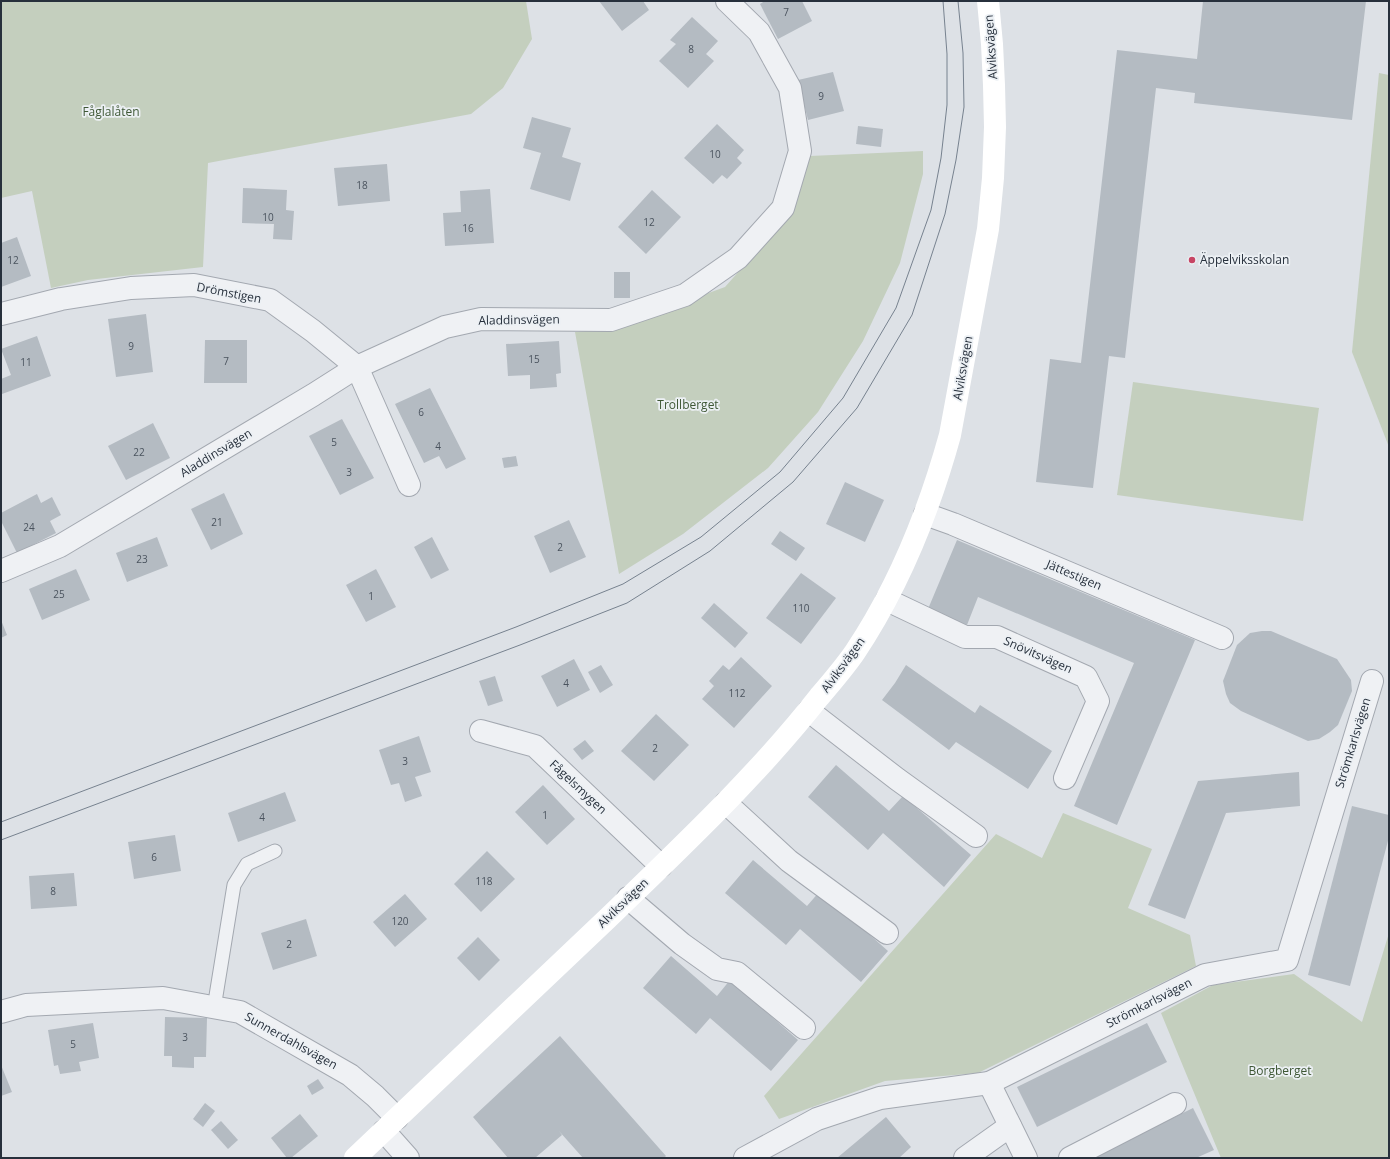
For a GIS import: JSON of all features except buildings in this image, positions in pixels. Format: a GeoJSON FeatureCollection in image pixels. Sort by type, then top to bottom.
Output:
{"type":"FeatureCollection","features":[{"type":"Feature","properties":{"kind":"street","name":"Aladdinsvägen"},"geometry":{"type":"LineString","coordinates":[[1,571],[60,546],[300,403],[357,367],[445,327],[481,319],[611,320],[685,295],[738,258],[783,208],[800,151],[790,88],[759,32],[727,1]]}},
{"type":"Feature","properties":{"kind":"street","name":"Alviksvägen"},"geometry":{"type":"LineString","coordinates":[[355,1158],[662,866],[726,803],[809,711],[854,653],[887,600],[925,514],[950,435],[988,229],[993,178],[995,127],[992,44],[988,1]]}},
{"type":"Feature","properties":{"kind":"street","name":"Drömstigen"},"geometry":{"type":"LineString","coordinates":[[1,314],[61,299],[131,288],[194,285],[270,300],[313,331],[357,367],[409,485]]}},
{"type":"Feature","properties":{"kind":"street","name":"Jättestigen"},"geometry":{"type":"LineString","coordinates":[[925,514],[960,527],[1222,638]]}},
{"type":"Feature","properties":{"kind":"street","name":"Snövitsvägen"},"geometry":{"type":"LineString","coordinates":[[887,600],[965,637],[997,637],[1086,677],[1098,701],[1065,778]]}},
{"type":"Feature","properties":{"kind":"street","name":"Strömkarlsvägen"},"geometry":{"type":"LineString","coordinates":[[745,1158],[817,1119],[880,1098],[989,1083],[1205,975],[1287,960],[1372,681]]}},
{"type":"Feature","properties":{"kind":"street"},"geometry":{"type":"LineString","coordinates":[[809,711],[897,779],[976,836]]}},
{"type":"Feature","properties":{"kind":"street","name":"Fågelsmygen"},"geometry":{"type":"LineString","coordinates":[[481,731],[535,746],[662,866]]}},
{"type":"Feature","properties":{"kind":"street"},"geometry":{"type":"LineString","coordinates":[[726,803],[789,861],[887,933]]}},
{"type":"Feature","properties":{"kind":"street"},"geometry":{"type":"LineString","coordinates":[[628,898],[682,944],[717,969],[737,974],[804,1028]]}},
{"type":"Feature","properties":{"kind":"street","name":"Sunnerdahlsvägen"},"geometry":{"type":"LineString","coordinates":[[1,1012],[26,1005],[163,998],[240,1012],[350,1075],[375,1096],[408,1158]]}},
{"type":"Feature","properties":{"kind":"street"},"geometry":{"type":"LineString","coordinates":[[989,1083],[1026,1158]]}},
{"type":"Feature","properties":{"kind":"street"},"geometry":{"type":"LineString","coordinates":[[1070,1158],[1175,1104]]}},
{"type":"Feature","properties":{"kind":"street"},"geometry":{"type":"LineString","coordinates":[[965,1158],[1010,1126]]}},
{"type":"Feature","properties":{"kind":"lane"},"geometry":{"type":"LineString","coordinates":[[214,1008],[234,885],[247,864],[275,851]]}},
{"type":"Feature","properties":{"kind":"green space","name":"Fåglalåten"},"geometry":{"type":"Polygon","coordinates":[[[1,1],[526,1],[532,39],[503,88],[471,114],[208,163],[203,267],[88,280],[51,288],[32,191],[1,198],[1,1]]]}},
{"type":"Feature","properties":{"kind":"green space"},"geometry":{"type":"Polygon","coordinates":[[[1379,73],[1389,75],[1389,447],[1352,352],[1379,73]]]}},
{"type":"Feature","properties":{"kind":"green space","name":"Trollberget"},"geometry":{"type":"Polygon","coordinates":[[[923,151],[923,174],[900,263],[863,341],[818,412],[768,468],[683,534],[619,574],[575,332],[613,328],[725,287],[788,216],[810,156],[923,151]]]}},
{"type":"Feature","properties":{"kind":"green space"},"geometry":{"type":"Polygon","coordinates":[[[1133,382],[1319,408],[1303,521],[1117,495],[1133,382]]]}},
{"type":"Feature","properties":{"kind":"green space"},"geometry":{"type":"Polygon","coordinates":[[[1063,813],[1152,849],[1128,908],[1190,935],[1196,966],[978,1073],[885,1081],[779,1119],[764,1096],[996,834],[1042,858],[1063,813]]]}},
{"type":"Feature","properties":{"kind":"green space","name":"Borgberget"},"geometry":{"type":"Polygon","coordinates":[[[1389,933],[1389,1158],[1221,1158],[1161,1013],[1213,985],[1294,974],[1362,1022],[1389,933]]]}},
{"type":"Feature","properties":{"kind":"tram line"},"geometry":{"type":"LineString","coordinates":[[1,822],[516,627],[623,584],[701,537],[780,472],[843,398],[896,308],[931,210],[941,158],[947,105],[947,54],[943,1]]}},
{"type":"Feature","properties":{"kind":"tram line"},"geometry":{"type":"LineString","coordinates":[[1,840],[520,645],[627,603],[710,551],[793,482],[857,408],[912,315],[945,214],[956,160],[964,107],[963,53],[958,1]]}},
{"type":"Feature","properties":{"kind":"place","name":"Äppelviksskolan"},"geometry":{"type":"Point","coordinates":[1192,260]}}]}
